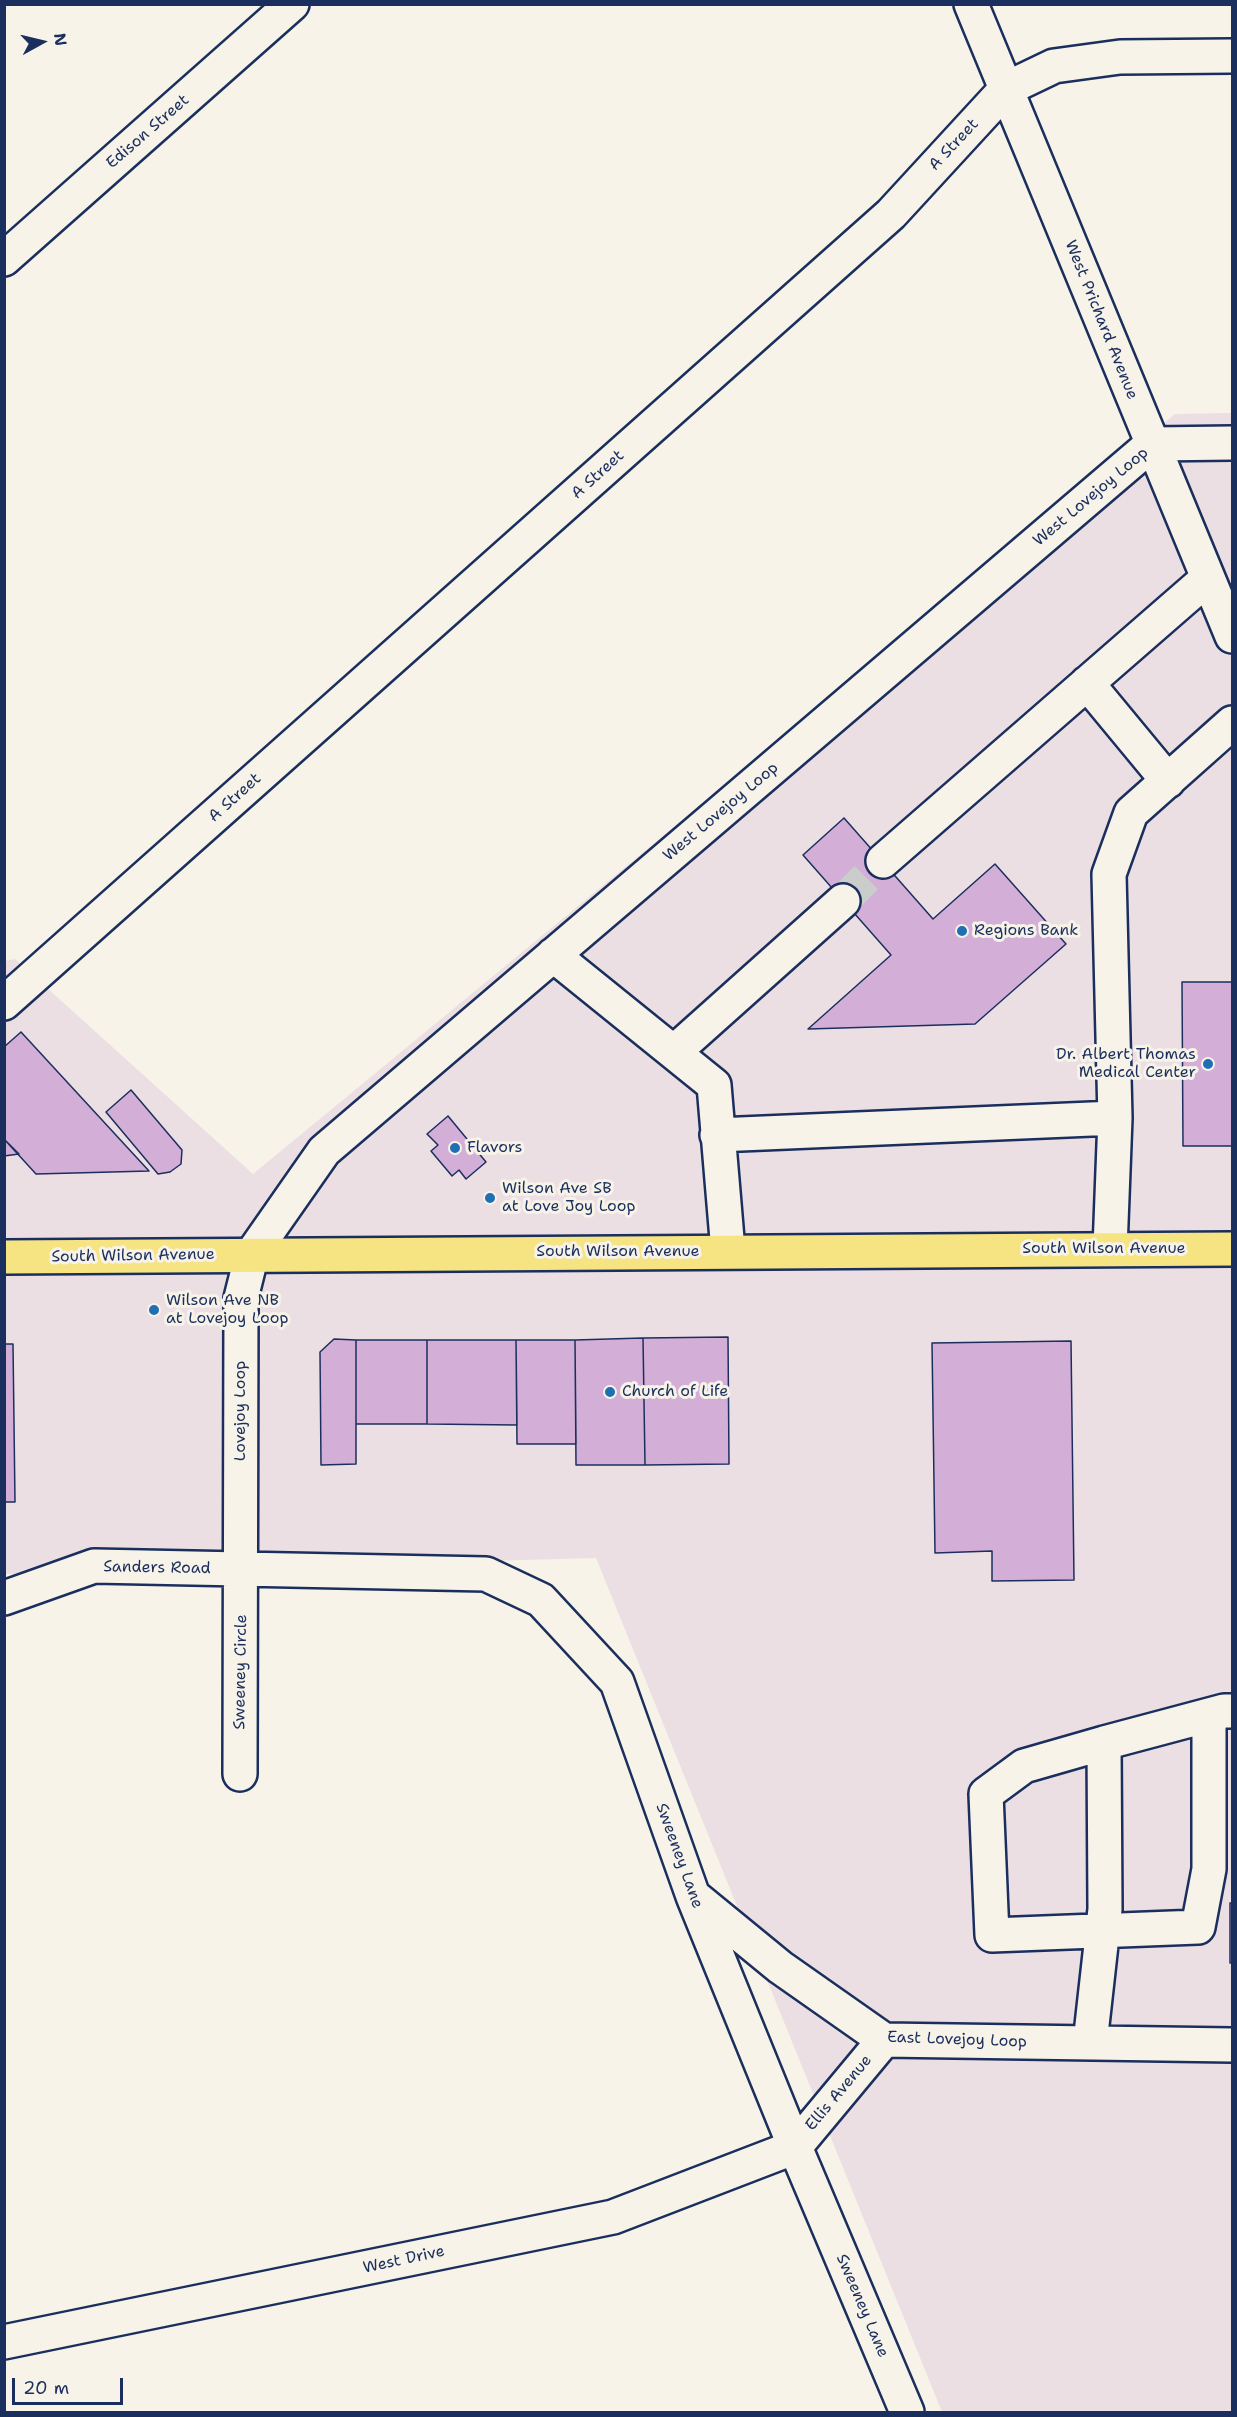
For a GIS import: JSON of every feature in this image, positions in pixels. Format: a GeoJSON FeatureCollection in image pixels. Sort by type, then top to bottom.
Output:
{"type":"FeatureCollection","features":[{"type":"Feature","properties":{"kind":"main road","name":"South Wilson Avenue"},"geometry":{"type":"LineString","coordinates":[[4,1257],[1233,1249]]}},
{"type":"Feature","properties":{"kind":"street","name":"Edison Street"},"geometry":{"type":"LineString","coordinates":[[4,259],[292,4]]}},
{"type":"Feature","properties":{"kind":"street","name":"West Prichard Avenue"},"geometry":{"type":"LineString","coordinates":[[971,4],[1233,636]]}},
{"type":"Feature","properties":{"kind":"street","name":"A Street"},"geometry":{"type":"LineString","coordinates":[[4,1003],[891,214],[1006,89],[1054,66],[1120,57],[1233,56]]}},
{"type":"Feature","properties":{"kind":"street","name":"West Lovejoy Loop"},"geometry":{"type":"LineString","coordinates":[[252,1254],[324,1151],[1152,444],[1233,443]]}},
{"type":"Feature","properties":{"kind":"street"},"geometry":{"type":"LineString","coordinates":[[883,861],[1208,578]]}},
{"type":"Feature","properties":{"kind":"street"},"geometry":{"type":"LineString","coordinates":[[1087,683],[1168,781]]}},
{"type":"Feature","properties":{"kind":"street"},"geometry":{"type":"LineString","coordinates":[[1110,1249],[1115,1118],[1109,874],[1131,813],[1233,723]]}},
{"type":"Feature","properties":{"kind":"street"},"geometry":{"type":"LineString","coordinates":[[674,1052],[843,901]]}},
{"type":"Feature","properties":{"kind":"street"},"geometry":{"type":"LineString","coordinates":[[554,955],[714,1084],[728,1251]]}},
{"type":"Feature","properties":{"kind":"street"},"geometry":{"type":"LineString","coordinates":[[717,1135],[1115,1118]]}},
{"type":"Feature","properties":{"kind":"street","name":"Lovejoy Loop"},"geometry":{"type":"LineString","coordinates":[[242,1570],[241,1298],[252,1254]]}},
{"type":"Feature","properties":{"kind":"street","name":"Sanders Road"},"geometry":{"type":"LineString","coordinates":[[4,1598],[94,1566],[242,1570]]}},
{"type":"Feature","properties":{"kind":"street","name":"Sweeney Circle"},"geometry":{"type":"LineString","coordinates":[[240,1774],[242,1570]]}},
{"type":"Feature","properties":{"kind":"street","name":"Sweeney Lane"},"geometry":{"type":"LineString","coordinates":[[242,1570],[486,1574],[541,1600],[617,1682],[693,1896],[795,2147],[907,2412]]}},
{"type":"Feature","properties":{"kind":"street"},"geometry":{"type":"LineString","coordinates":[[1221,1714],[1209,1869],[1198,1927],[1102,1928],[992,1935],[986,1794],[1024,1766],[1104,1743],[1221,1714]]}},
{"type":"Feature","properties":{"kind":"street"},"geometry":{"type":"LineString","coordinates":[[1090,2043],[1102,1928],[1104,1743]]}},
{"type":"Feature","properties":{"kind":"street","name":"East Lovejoy Loop"},"geometry":{"type":"LineString","coordinates":[[693,1896],[780,1967],[884,2040],[1233,2045]]}},
{"type":"Feature","properties":{"kind":"street","name":"Ellis Avenue"},"geometry":{"type":"LineString","coordinates":[[795,2147],[884,2040]]}},
{"type":"Feature","properties":{"kind":"street","name":"West Drive"},"geometry":{"type":"LineString","coordinates":[[4,2342],[613,2217],[795,2147]]}},
{"type":"Feature","properties":{"kind":"shaded area"},"geometry":{"type":"Polygon","coordinates":[[[1232,413],[1232,2412],[942,2412],[596,1558],[5,1574],[4,961],[15,959],[253,1174],[1175,414],[1232,413]]]}},
{"type":"Feature","properties":{"kind":"building","name":"Regions Bank"},"geometry":{"type":"Polygon","coordinates":[[[844,818],[933,919],[995,864],[1066,944],[975,1024],[808,1029],[891,955],[803,855],[844,818]]]}},
{"type":"Feature","properties":{"kind":"building","name":"Dr. Albert Thomas Medical Center"},"geometry":{"type":"Polygon","coordinates":[[[1182,982],[1232,982],[1232,1146],[1183,1146],[1182,982]]]}},
{"type":"Feature","properties":{"kind":"building"},"geometry":{"type":"Polygon","coordinates":[[[21,1032],[149,1171],[36,1174],[4,1139],[4,1047],[21,1032]]]}},
{"type":"Feature","properties":{"kind":"building"},"geometry":{"type":"Polygon","coordinates":[[[131,1090],[182,1150],[181,1164],[170,1172],[158,1174],[106,1112],[131,1090]]]}},
{"type":"Feature","properties":{"kind":"building","name":"Flavors"},"geometry":{"type":"Polygon","coordinates":[[[448,1116],[486,1162],[466,1179],[459,1170],[452,1176],[431,1151],[438,1145],[427,1134],[448,1116]]]}},
{"type":"Feature","properties":{"kind":"building"},"geometry":{"type":"Polygon","coordinates":[[[4,1139],[19,1154],[4,1156],[4,1139]]]}},
{"type":"Feature","properties":{"kind":"building"},"geometry":{"type":"Polygon","coordinates":[[[728,1337],[729,1464],[645,1465],[643,1338],[728,1337]]]}},
{"type":"Feature","properties":{"kind":"building","name":"Church of Life"},"geometry":{"type":"Polygon","coordinates":[[[643,1338],[645,1465],[576,1465],[575,1340],[643,1338]]]}},
{"type":"Feature","properties":{"kind":"building"},"geometry":{"type":"Polygon","coordinates":[[[334,1339],[356,1340],[356,1464],[321,1465],[320,1352],[334,1339]]]}},
{"type":"Feature","properties":{"kind":"building"},"geometry":{"type":"Polygon","coordinates":[[[356,1340],[427,1340],[427,1424],[356,1424],[356,1340]]]}},
{"type":"Feature","properties":{"kind":"building"},"geometry":{"type":"Polygon","coordinates":[[[427,1340],[516,1340],[517,1425],[427,1424],[427,1340]]]}},
{"type":"Feature","properties":{"kind":"building"},"geometry":{"type":"Polygon","coordinates":[[[516,1340],[575,1340],[576,1444],[517,1444],[516,1340]]]}},
{"type":"Feature","properties":{"kind":"building"},"geometry":{"type":"Polygon","coordinates":[[[1071,1341],[1074,1580],[992,1581],[992,1551],[935,1553],[932,1343],[1071,1341]]]}},
{"type":"Feature","properties":{"kind":"building"},"geometry":{"type":"Polygon","coordinates":[[[4,1344],[13,1344],[15,1502],[4,1502],[4,1344]]]}},
{"type":"Feature","properties":{"kind":"building"},"geometry":{"type":"Polygon","coordinates":[[[1230,1903],[1232,1903],[1232,1963],[1230,1963],[1230,1903]]]}},
{"type":"Feature","properties":{"kind":"tunnel"},"geometry":{"type":"LineString","coordinates":[[843,901],[883,861]]}},
{"type":"Feature","properties":{"kind":"place","name":"Regions Bank"},"geometry":{"type":"Point","coordinates":[962,931]}},
{"type":"Feature","properties":{"kind":"place","name":"Dr. Albert Thomas Medical Center"},"geometry":{"type":"Point","coordinates":[1208,1064]}},
{"type":"Feature","properties":{"kind":"place","name":"Flavors"},"geometry":{"type":"Point","coordinates":[455,1148]}},
{"type":"Feature","properties":{"kind":"place","name":"Wilson Ave SB at Love Joy Loop"},"geometry":{"type":"Point","coordinates":[490,1198]}},
{"type":"Feature","properties":{"kind":"place","name":"Wilson Ave NB at Lovejoy Loop"},"geometry":{"type":"Point","coordinates":[154,1310]}},
{"type":"Feature","properties":{"kind":"place","name":"Church of Life"},"geometry":{"type":"Point","coordinates":[610,1392]}}]}
